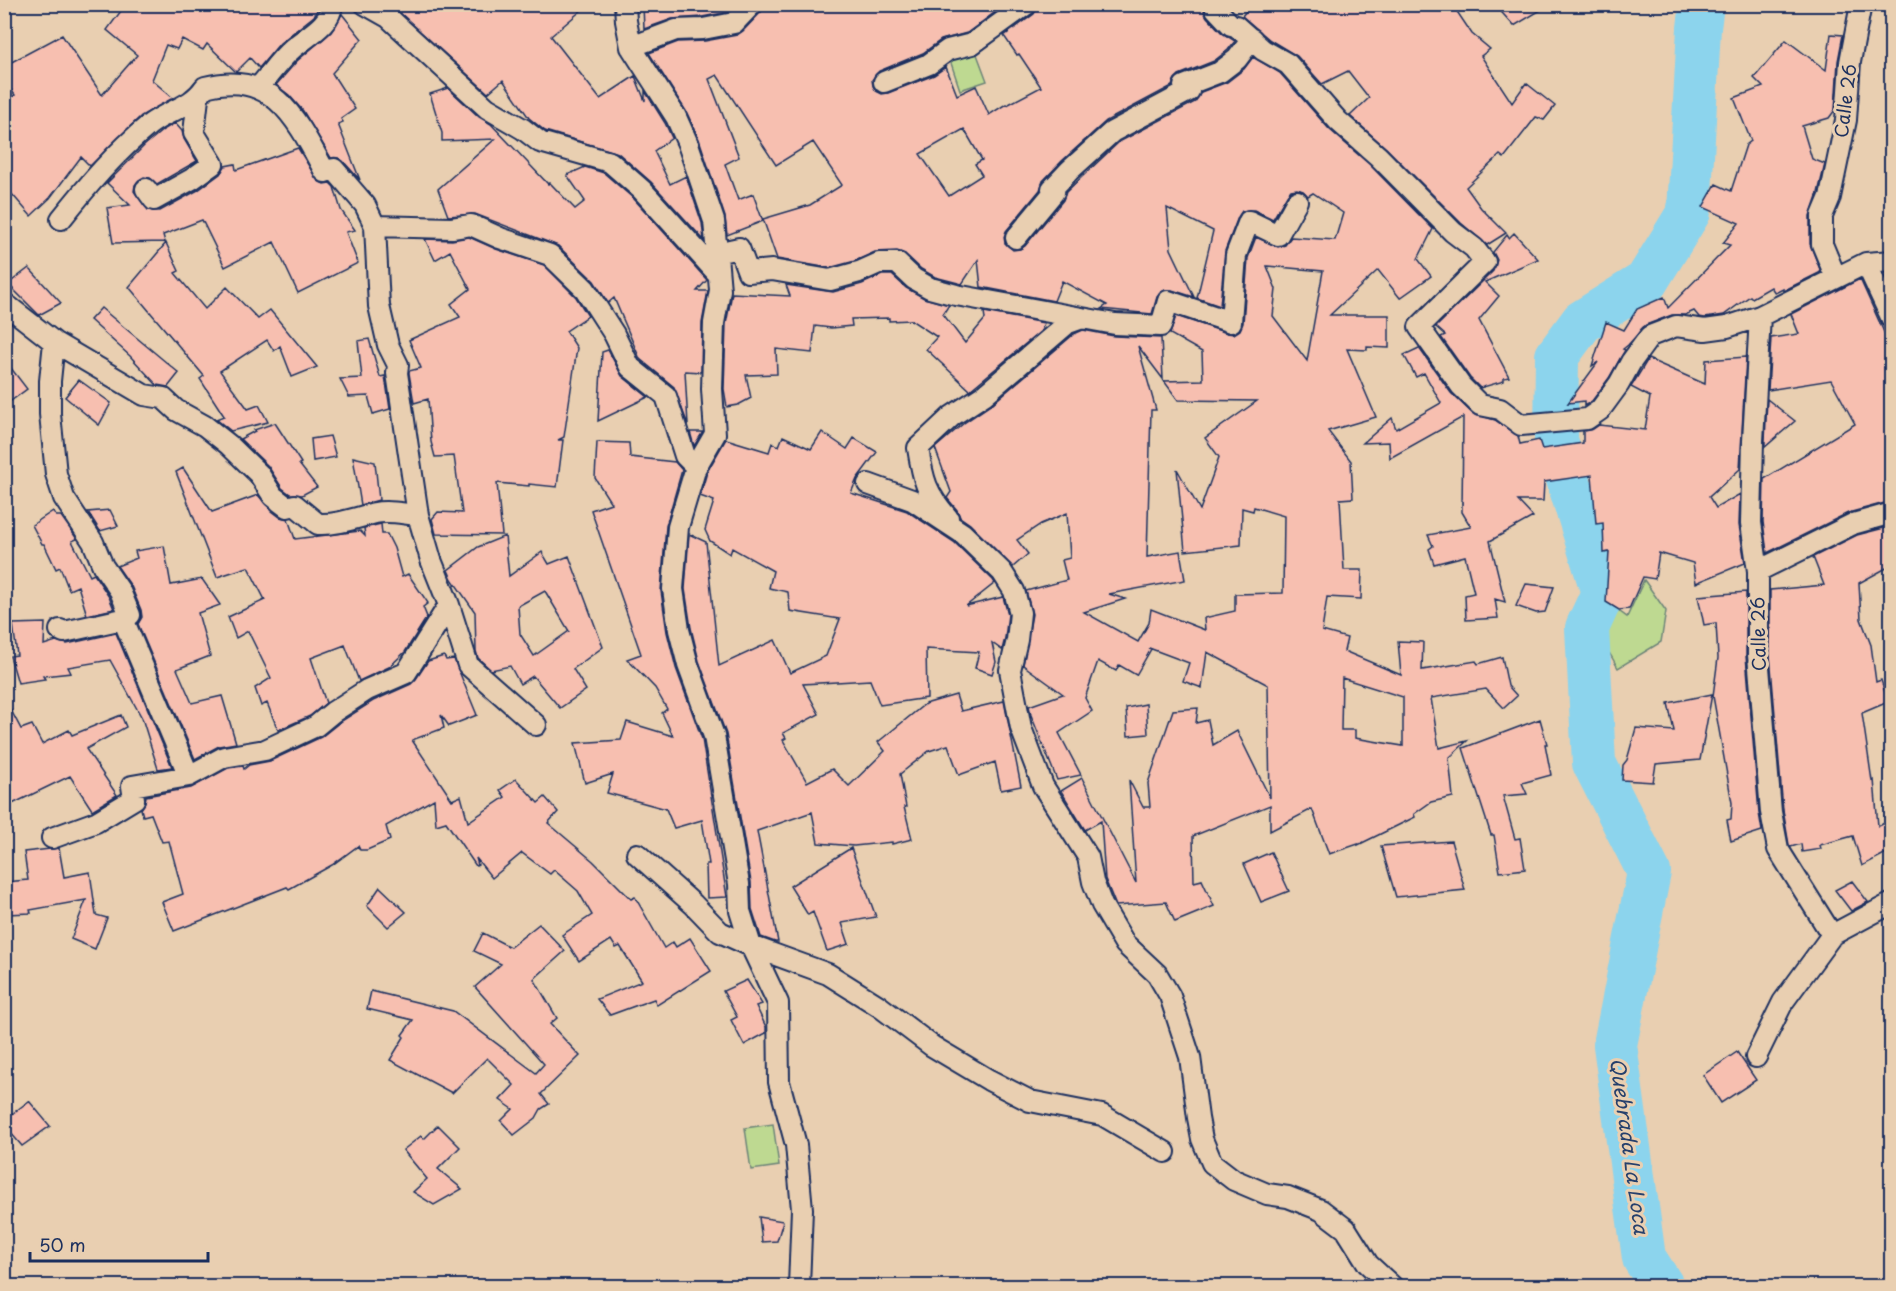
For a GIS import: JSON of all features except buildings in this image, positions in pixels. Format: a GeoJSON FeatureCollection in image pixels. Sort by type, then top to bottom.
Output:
{"type":"FeatureCollection","features":[{"type":"Feature","properties":{"kind":"street"},"geometry":{"type":"LineString","coordinates":[[259,87],[294,48],[315,32],[332,12],[332,4]]}},
{"type":"Feature","properties":{"kind":"street"},"geometry":{"type":"LineString","coordinates":[[365,4],[388,17],[487,108],[540,142],[610,162],[642,190],[718,274]]}},
{"type":"Feature","properties":{"kind":"street"},"geometry":{"type":"LineString","coordinates":[[625,4],[631,47],[676,117],[688,144],[714,221],[720,290],[714,323],[712,389],[715,434],[696,467],[678,527],[673,589],[679,630],[688,665],[714,736],[739,884],[740,911],[751,946],[777,1003],[779,1082],[796,1145],[802,1209],[799,1287]]}},
{"type":"Feature","properties":{"kind":"street"},"geometry":{"type":"LineString","coordinates":[[631,47],[676,30],[703,29],[734,23],[752,4]]}},
{"type":"Feature","properties":{"kind":"street"},"geometry":{"type":"LineString","coordinates":[[884,82],[929,64],[948,50],[972,44],[1027,4]]}},
{"type":"Feature","properties":{"kind":"street"},"geometry":{"type":"LineString","coordinates":[[1218,4],[1216,9],[1231,25],[1236,26],[1268,54],[1288,64],[1344,127],[1378,156],[1453,232],[1474,248],[1485,262],[1419,327],[1461,386],[1480,405],[1500,409],[1521,425],[1587,419],[1600,410],[1650,336],[1676,326],[1705,330],[1727,327],[1760,316],[1866,263],[1892,261]]}},
{"type":"Feature","properties":{"kind":"street","name":"Calle 26"},"geometry":{"type":"LineString","coordinates":[[1836,278],[1822,244],[1822,216],[1830,197],[1846,120],[1850,62],[1861,4]]}},
{"type":"Feature","properties":{"kind":"street"},"geometry":{"type":"LineString","coordinates":[[1016,238],[1054,192],[1052,189],[1112,132],[1189,91],[1184,86],[1220,72],[1237,59],[1252,39]]}},
{"type":"Feature","properties":{"kind":"street"},"geometry":{"type":"LineString","coordinates":[[146,189],[154,200],[192,179],[213,164],[194,133],[198,98],[205,87],[226,82],[259,87],[271,94],[300,126],[325,172],[334,169],[365,204],[375,226],[379,306],[388,345],[398,365],[397,373],[418,515],[430,560],[449,605],[468,665],[536,725]]}},
{"type":"Feature","properties":{"kind":"street"},"geometry":{"type":"LineString","coordinates":[[61,219],[111,158],[150,124],[198,98]]}},
{"type":"Feature","properties":{"kind":"street"},"geometry":{"type":"LineString","coordinates":[[716,253],[739,248],[748,272],[772,270],[830,280],[859,272],[879,263],[897,263],[914,279],[930,288],[956,295],[1115,324],[1161,326],[1168,301],[1231,322],[1236,255],[1249,221],[1278,235],[1297,201]]}},
{"type":"Feature","properties":{"kind":"street"},"geometry":{"type":"LineString","coordinates":[[375,226],[446,226],[452,228],[471,225],[500,238],[550,255],[585,289],[614,334],[630,366],[666,396],[685,456],[696,467]]}},
{"type":"Feature","properties":{"kind":"street"},"geometry":{"type":"LineString","coordinates":[[1866,263],[1892,319]]}},
{"type":"Feature","properties":{"kind":"street"},"geometry":{"type":"LineString","coordinates":[[4,303],[54,342],[144,395],[163,398],[176,410],[205,426],[259,474],[273,496],[287,507],[295,505],[318,524],[363,518],[376,513],[393,512],[418,515]]}},
{"type":"Feature","properties":{"kind":"street","name":"Calle 26"},"geometry":{"type":"LineString","coordinates":[[1760,316],[1751,523],[1758,571],[1758,656],[1765,752],[1774,830],[1778,849],[1832,935]]}},
{"type":"Feature","properties":{"kind":"street"},"geometry":{"type":"LineString","coordinates":[[1082,318],[1068,323],[984,395],[952,416],[918,448],[923,477],[933,500],[962,533],[1002,572],[1014,591],[1020,613],[1010,670],[1021,728],[1043,786],[1088,857],[1093,882],[1102,905],[1125,944],[1157,974],[1170,996],[1190,1057],[1202,1139],[1212,1163],[1234,1180],[1259,1191],[1288,1197],[1321,1210],[1346,1228],[1368,1264],[1392,1287]]}},
{"type":"Feature","properties":{"kind":"street"},"geometry":{"type":"LineString","coordinates":[[54,342],[50,381],[50,414],[56,474],[64,498],[93,542],[103,566],[120,591],[130,615],[123,619],[64,632],[60,630]]}},
{"type":"Feature","properties":{"kind":"street"},"geometry":{"type":"LineString","coordinates":[[868,484],[912,500],[962,533]]}},
{"type":"Feature","properties":{"kind":"street"},"geometry":{"type":"LineString","coordinates":[[1758,571],[1853,524],[1892,513]]}},
{"type":"Feature","properties":{"kind":"street"},"geometry":{"type":"LineString","coordinates":[[52,838],[96,822],[134,800],[132,786],[189,776],[224,757],[264,750],[316,726],[367,690],[406,673],[449,605]]}},
{"type":"Feature","properties":{"kind":"street"},"geometry":{"type":"LineString","coordinates":[[123,619],[189,776]]}},
{"type":"Feature","properties":{"kind":"street"},"geometry":{"type":"LineString","coordinates":[[637,854],[693,904],[720,932],[751,946],[828,974],[879,1006],[932,1046],[1030,1101],[1102,1116],[1165,1152]]}},
{"type":"Feature","properties":{"kind":"street"},"geometry":{"type":"LineString","coordinates":[[1756,1057],[1783,1002],[1832,935],[1892,903]]}},
{"type":"Feature","properties":{"kind":"green space"},"geometry":{"type":"Polygon","coordinates":[[[975,49],[987,81],[960,90],[949,57],[975,49]]]}},
{"type":"Feature","properties":{"kind":"green space"},"geometry":{"type":"Polygon","coordinates":[[[1644,580],[1666,611],[1661,642],[1618,668],[1594,626],[1604,600],[1627,617],[1644,580]]]}},
{"type":"Feature","properties":{"kind":"green space"},"geometry":{"type":"Polygon","coordinates":[[[773,1124],[779,1166],[751,1170],[745,1128],[773,1124]]]}},
{"type":"Feature","properties":{"kind":"waterway","name":"Quebrada La Loca"},"geometry":{"type":"LineString","coordinates":[[1662,1286],[1644,1258],[1615,1045],[1649,872],[1594,763],[1587,628],[1603,593],[1556,440],[1557,356],[1582,322],[1646,282],[1689,212],[1702,4]]}}]}
